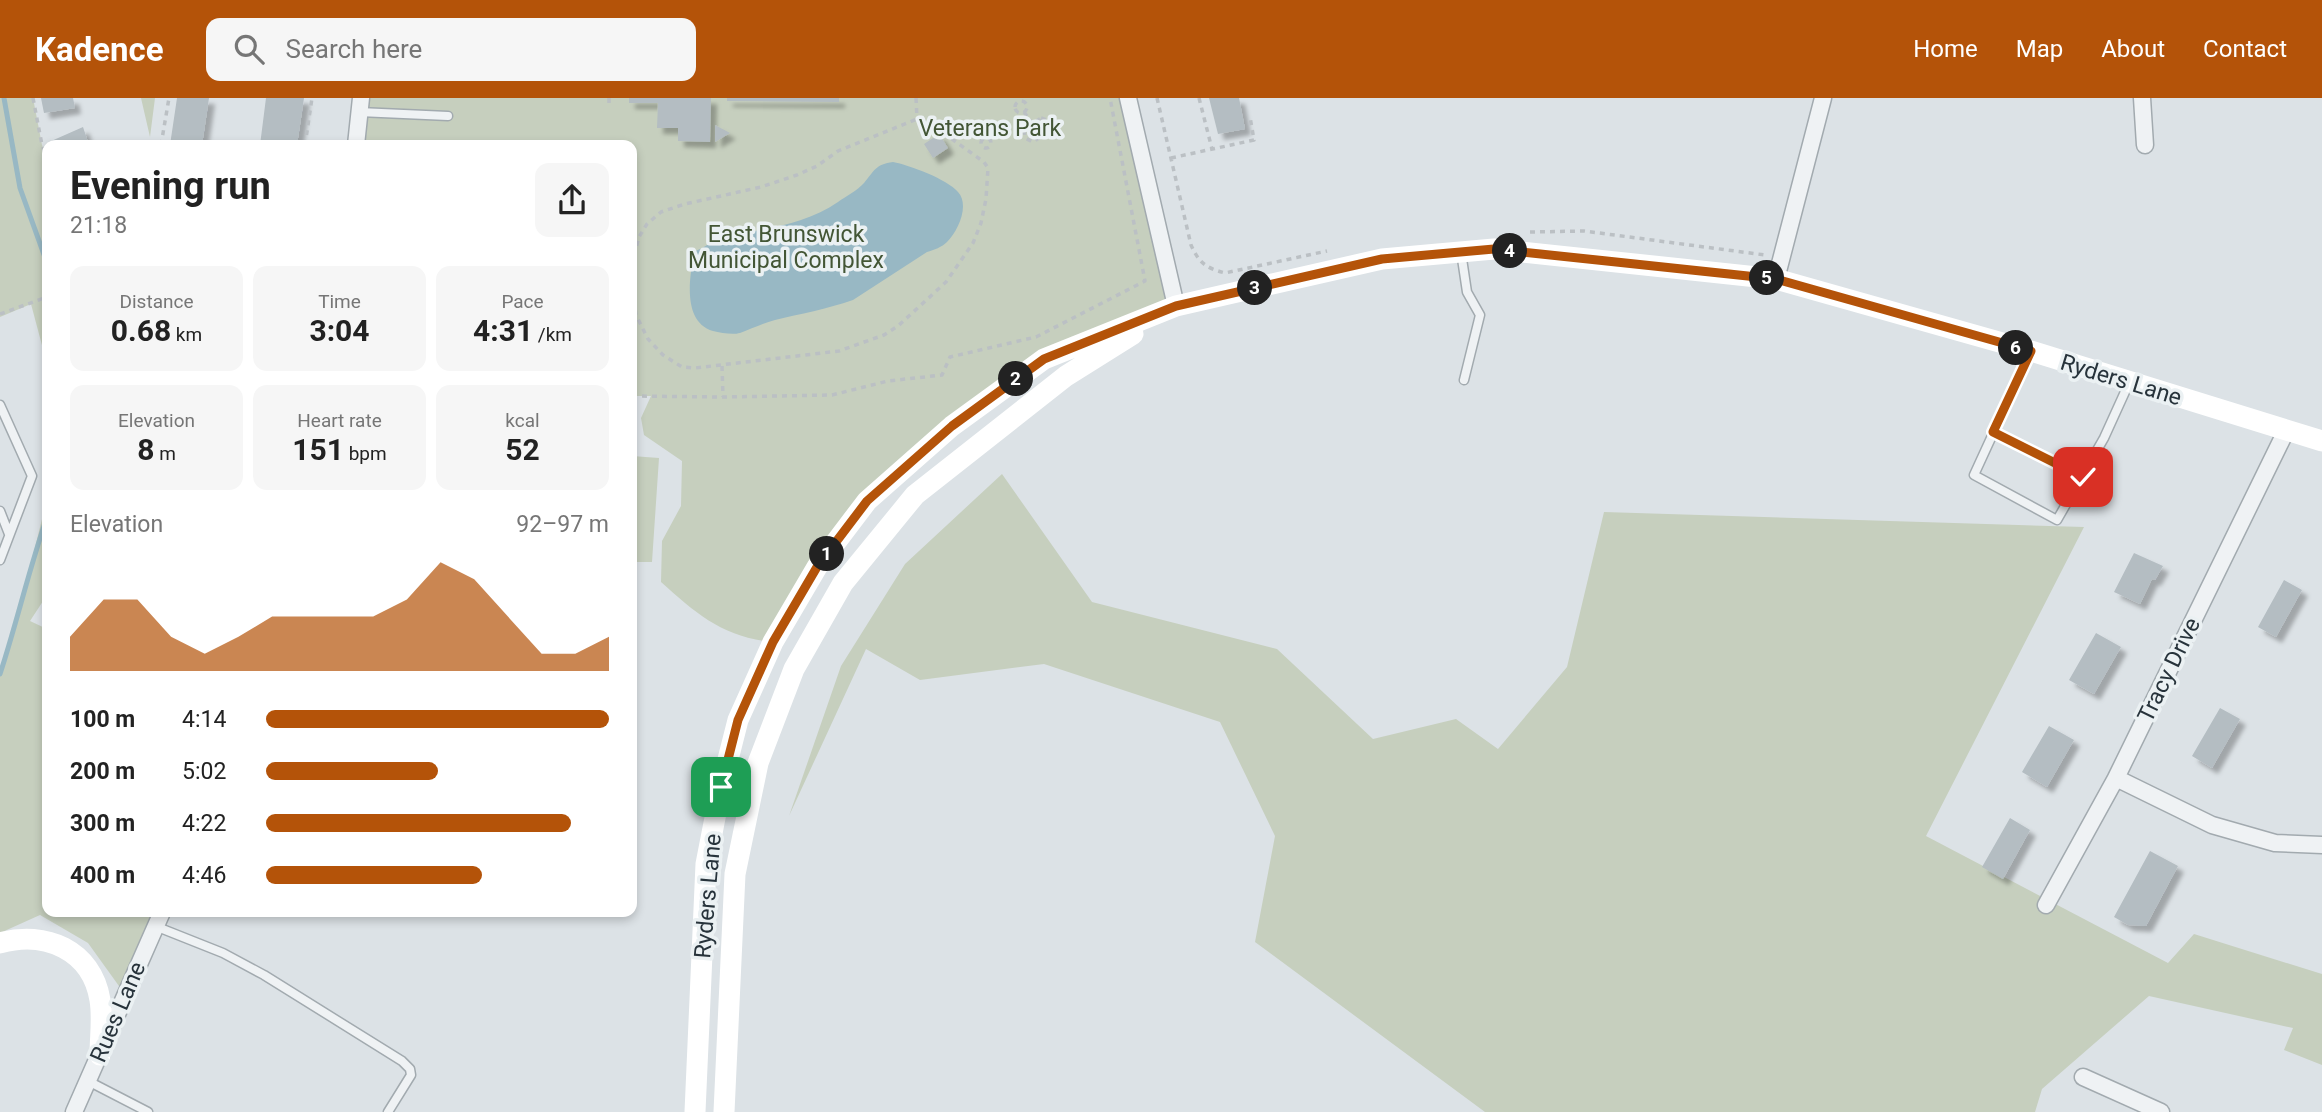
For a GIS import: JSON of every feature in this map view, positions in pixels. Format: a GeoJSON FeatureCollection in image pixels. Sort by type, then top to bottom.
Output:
{"type":"FeatureCollection","features":[{"type":"Feature","properties":{"kind":"main road","name":"Ryders Lane"},"geometry":{"type":"LineString","coordinates":[[695,1112],[706,864],[738,720],[773,642],[817,567],[867,501],[952,426],[1044,359],[1176,306],[1382,259],[1494,249],[1776,279],[2031,351],[2322,441]]}},
{"type":"Feature","properties":{"kind":"main road","name":"Ryders Lane"},"geometry":{"type":"LineString","coordinates":[[724,1112],[735,874],[758,763],[794,669],[843,583],[915,495],[1066,376],[1176,306]]}},
{"type":"Feature","properties":{"kind":"main road"},"geometry":{"type":"LineString","coordinates":[[0,943],[14,939],[45,940],[66,949],[83,964],[92,977],[100,998],[100,1055]]}},
{"type":"Feature","properties":{"kind":"street"},"geometry":{"type":"LineString","coordinates":[[1128,98],[1176,306]]}},
{"type":"Feature","properties":{"kind":"street"},"geometry":{"type":"LineString","coordinates":[[1776,279],[1823,98]]}},
{"type":"Feature","properties":{"kind":"street"},"geometry":{"type":"LineString","coordinates":[[2142,98],[2146,145]]}},
{"type":"Feature","properties":{"kind":"street"},"geometry":{"type":"LineString","coordinates":[[356,140],[360,105]]}},
{"type":"Feature","properties":{"kind":"street","name":"Tracy Drive"},"geometry":{"type":"LineString","coordinates":[[2046,905],[2116,778],[2286,431]]}},
{"type":"Feature","properties":{"kind":"street"},"geometry":{"type":"LineString","coordinates":[[2116,778],[2212,825],[2275,843],[2322,845]]}},
{"type":"Feature","properties":{"kind":"street","name":"Rues Lane"},"geometry":{"type":"LineString","coordinates":[[74,1112],[158,919]]}},
{"type":"Feature","properties":{"kind":"street"},"geometry":{"type":"LineString","coordinates":[[2083,1077],[2161,1112]]}},
{"type":"Feature","properties":{"kind":"lane"},"geometry":{"type":"LineString","coordinates":[[360,105],[448,116]]}},
{"type":"Feature","properties":{"kind":"lane"},"geometry":{"type":"LineString","coordinates":[[1461,252],[1467,292],[1480,315],[1464,380]]}},
{"type":"Feature","properties":{"kind":"lane"},"geometry":{"type":"LineString","coordinates":[[2031,351],[1974,475],[2057,520],[2104,438],[2129,383]]}},
{"type":"Feature","properties":{"kind":"lane"},"geometry":{"type":"LineString","coordinates":[[0,405],[32,476],[0,560]]}},
{"type":"Feature","properties":{"kind":"lane"},"geometry":{"type":"LineString","coordinates":[[1993,432],[2083,477]]}},
{"type":"Feature","properties":{"kind":"lane"},"geometry":{"type":"LineString","coordinates":[[0,510],[9,534]]}},
{"type":"Feature","properties":{"kind":"lane"},"geometry":{"type":"LineString","coordinates":[[158,919],[243,964],[402,1061],[410,1069],[411,1075],[388,1112]]}},
{"type":"Feature","properties":{"kind":"lane"},"geometry":{"type":"LineString","coordinates":[[88,1081],[130,1108],[148,1112]]}},
{"type":"Feature","properties":{"kind":"path"},"geometry":{"type":"LineString","coordinates":[[33,98],[42,145]]}},
{"type":"Feature","properties":{"kind":"path"},"geometry":{"type":"LineString","coordinates":[[162,140],[169,98]]}},
{"type":"Feature","properties":{"kind":"path"},"geometry":{"type":"LineString","coordinates":[[306,140],[312,98]]}},
{"type":"Feature","properties":{"kind":"path"},"geometry":{"type":"LineString","coordinates":[[916,98],[917,120]]}},
{"type":"Feature","properties":{"kind":"path"},"geometry":{"type":"LineString","coordinates":[[637,396],[832,395],[888,381],[942,375],[950,357],[1036,337],[1145,281],[1110,98]]}},
{"type":"Feature","properties":{"kind":"path"},"geometry":{"type":"LineString","coordinates":[[1157,98],[1191,245],[1199,261],[1209,269],[1225,272],[1331,250]]}},
{"type":"Feature","properties":{"kind":"path"},"geometry":{"type":"LineString","coordinates":[[1199,98],[1212,149]]}},
{"type":"Feature","properties":{"kind":"path"},"geometry":{"type":"LineString","coordinates":[[1024,112],[1026,104],[1016,100],[1016,111],[1024,112],[1032,123]]}},
{"type":"Feature","properties":{"kind":"path"},"geometry":{"type":"LineString","coordinates":[[1171,158],[1254,140],[1250,117]]}},
{"type":"Feature","properties":{"kind":"path"},"geometry":{"type":"LineString","coordinates":[[1045,118],[1050,126],[1049,131],[1033,142],[1025,138],[1023,133],[1032,123],[1045,118]]}},
{"type":"Feature","properties":{"kind":"path"},"geometry":{"type":"LineString","coordinates":[[637,252],[639,237],[647,224],[661,212],[761,187],[797,175],[817,166],[838,150],[917,120],[942,132],[980,158],[988,168],[986,199],[978,232],[962,262],[946,282],[898,326],[884,335],[839,351],[722,366],[682,367],[663,355],[648,339],[637,317]]}},
{"type":"Feature","properties":{"kind":"path"},"geometry":{"type":"LineString","coordinates":[[1528,232],[1584,231],[1768,256]]}},
{"type":"Feature","properties":{"kind":"path"},"geometry":{"type":"LineString","coordinates":[[0,314],[42,298]]}},
{"type":"Feature","properties":{"kind":"path"},"geometry":{"type":"LineString","coordinates":[[722,366],[723,397]]}},
{"type":"Feature","properties":{"kind":"green space"},"geometry":{"type":"Polygon","coordinates":[[[0,98],[33,98],[42,145],[42,345],[31,304],[0,317],[0,98]]]}},
{"type":"Feature","properties":{"kind":"green space"},"geometry":{"type":"Polygon","coordinates":[[[141,98],[155,98],[150,137],[141,98]]]}},
{"type":"Feature","properties":{"kind":"green space"},"geometry":{"type":"Polygon","coordinates":[[[361,98],[1128,98],[1176,306],[1044,359],[867,501],[773,642],[755,639],[711,622],[661,582],[662,541],[681,506],[682,461],[644,435],[641,418],[651,396],[637,396],[637,140],[357,140],[361,98]]]}},
{"type":"Feature","properties":{"kind":"green space"},"geometry":{"type":"Polygon","coordinates":[[[637,456],[659,458],[652,562],[637,562],[637,456]]]}},
{"type":"Feature","properties":{"kind":"green space"},"geometry":{"type":"Polygon","coordinates":[[[1002,474],[1092,602],[1277,649],[1373,739],[1456,719],[1498,749],[1567,667],[1604,512],[2084,527],[1926,836],[2168,963],[2194,934],[2322,974],[2322,1065],[2284,1050],[2293,1028],[2149,996],[2042,1089],[2035,1112],[1485,1112],[1255,942],[1275,836],[1220,722],[1044,664],[920,680],[866,649],[789,816],[841,666],[905,564],[1002,474]]]}},
{"type":"Feature","properties":{"kind":"green space"},"geometry":{"type":"Polygon","coordinates":[[[42,519],[42,603],[30,621],[42,627],[42,916],[0,933],[0,674],[15,628],[42,519]]]}},
{"type":"Feature","properties":{"kind":"green space"},"geometry":{"type":"Polygon","coordinates":[[[43,917],[160,917],[124,993],[88,943],[43,917]]]}},
{"type":"Feature","properties":{"kind":"water"},"geometry":{"type":"Polygon","coordinates":[[[893,162],[918,169],[958,192],[963,211],[955,231],[945,244],[927,252],[853,300],[823,309],[771,321],[737,334],[713,331],[703,326],[696,318],[690,297],[695,251],[714,241],[788,224],[814,215],[858,188],[879,166],[893,162]]]}},
{"type":"Feature","properties":{"kind":"building"},"geometry":{"type":"Polygon","coordinates":[[[41,98],[73,98],[75,108],[44,113],[41,98]]]}},
{"type":"Feature","properties":{"kind":"building"},"geometry":{"type":"Polygon","coordinates":[[[177,98],[209,98],[203,140],[171,140],[177,98]]]}},
{"type":"Feature","properties":{"kind":"building"},"geometry":{"type":"Polygon","coordinates":[[[266,98],[304,98],[298,140],[261,140],[266,98]]]}},
{"type":"Feature","properties":{"kind":"building"},"geometry":{"type":"Polygon","coordinates":[[[629,98],[711,98],[710,142],[678,141],[678,128],[657,128],[658,103],[629,103],[629,98]]]}},
{"type":"Feature","properties":{"kind":"building"},"geometry":{"type":"Polygon","coordinates":[[[727,98],[839,98],[839,102],[727,101],[727,98]]]}},
{"type":"Feature","properties":{"kind":"building"},"geometry":{"type":"Polygon","coordinates":[[[1209,98],[1239,98],[1245,129],[1218,134],[1209,98]]]}},
{"type":"Feature","properties":{"kind":"building"},"geometry":{"type":"Polygon","coordinates":[[[715,125],[730,133],[715,142],[715,125]]]}},
{"type":"Feature","properties":{"kind":"building"},"geometry":{"type":"Polygon","coordinates":[[[83,127],[87,140],[54,140],[83,127]]]}},
{"type":"Feature","properties":{"kind":"building"},"geometry":{"type":"Polygon","coordinates":[[[939,134],[948,148],[933,158],[924,144],[939,134]]]}},
{"type":"Feature","properties":{"kind":"building"},"geometry":{"type":"Polygon","coordinates":[[[2134,553],[2163,566],[2155,580],[2152,579],[2140,604],[2114,592],[2134,553]]]}},
{"type":"Feature","properties":{"kind":"building"},"geometry":{"type":"Polygon","coordinates":[[[2284,580],[2302,590],[2276,637],[2258,627],[2284,580]]]}},
{"type":"Feature","properties":{"kind":"building"},"geometry":{"type":"Polygon","coordinates":[[[2096,633],[2121,647],[2094,694],[2069,680],[2096,633]]]}},
{"type":"Feature","properties":{"kind":"building"},"geometry":{"type":"Polygon","coordinates":[[[2220,708],[2240,719],[2212,768],[2192,756],[2220,708]]]}},
{"type":"Feature","properties":{"kind":"building"},"geometry":{"type":"Polygon","coordinates":[[[2049,726],[2074,740],[2047,787],[2022,772],[2049,726]]]}},
{"type":"Feature","properties":{"kind":"building"},"geometry":{"type":"Polygon","coordinates":[[[2010,818],[2030,830],[2003,879],[1982,867],[2010,818]]]}},
{"type":"Feature","properties":{"kind":"building"},"geometry":{"type":"Polygon","coordinates":[[[2150,851],[2178,866],[2146,926],[2128,925],[2114,917],[2150,851]]]}},
{"type":"Feature","properties":{"kind":"waterway"},"geometry":{"type":"LineString","coordinates":[[4,98],[20,188],[42,249]]}},
{"type":"Feature","properties":{"kind":"waterway"},"geometry":{"type":"LineString","coordinates":[[0,674],[42,532]]}},
{"type":"Feature","properties":{"kind":"route"},"geometry":{"type":"LineString","coordinates":[[721,787],[738,720],[773,642],[817,567],[867,501],[952,426],[1044,359],[1176,306],[1309,275],[1382,259],[1494,249],[1776,279],[2031,351],[1993,432],[2083,477]]}},
{"type":"Feature","properties":{"kind":"park label","name":"Veterans Park"},"geometry":{"type":"Point","coordinates":[990,128]}},
{"type":"Feature","properties":{"kind":"park label","name":"East Brunswick Municipal Complex"},"geometry":{"type":"Point","coordinates":[786,247]}}]}
